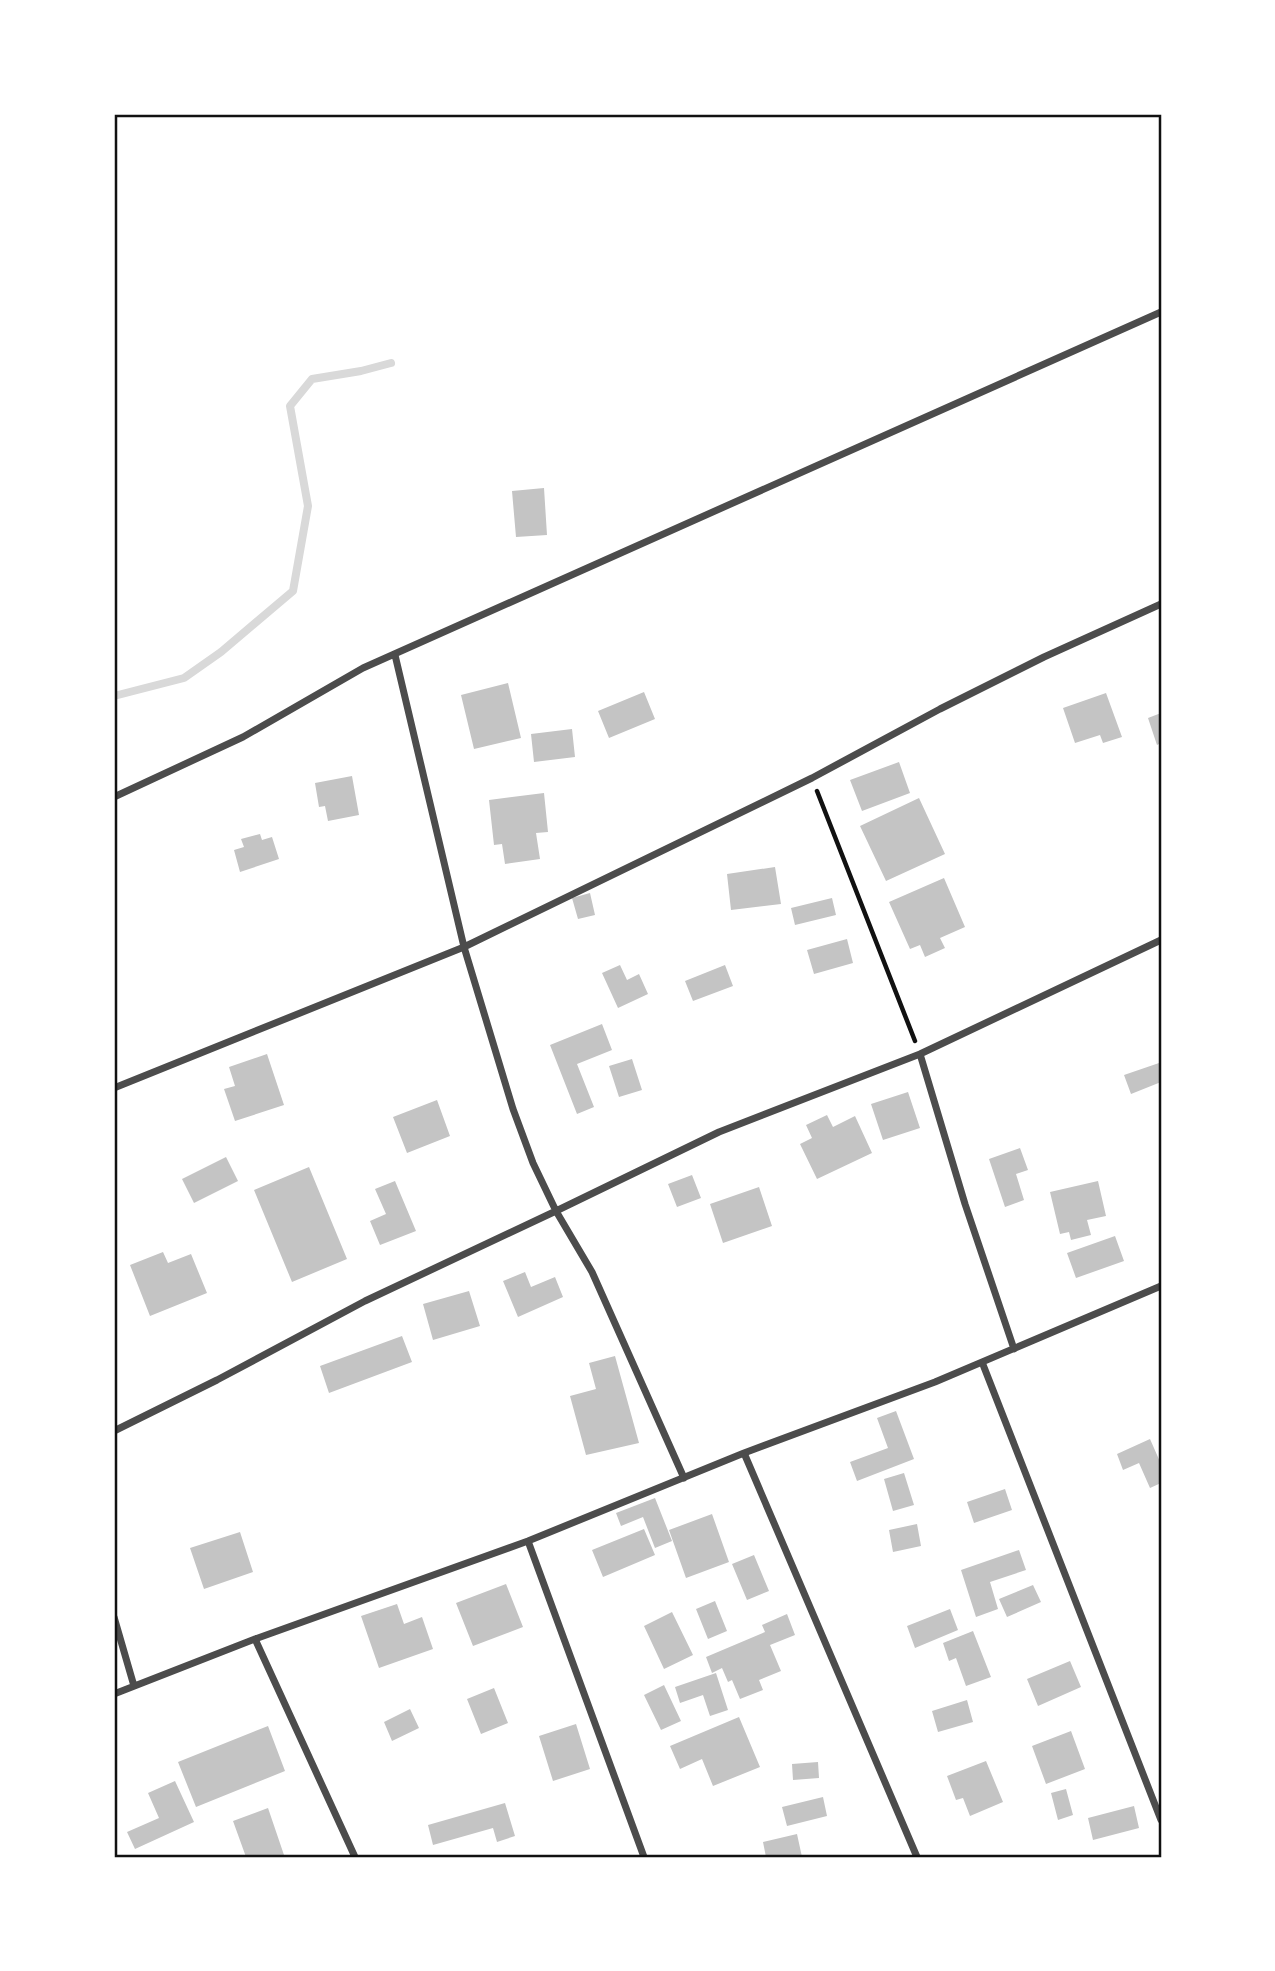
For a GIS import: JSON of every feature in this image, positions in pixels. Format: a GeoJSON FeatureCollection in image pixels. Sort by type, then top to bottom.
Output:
{"type":"FeatureCollection","features":[{"type":"Feature","properties":{"kind":"street"},"geometry":{"type":"LineString","coordinates":[[114,797],[243,737],[341,681],[395,655],[1161,312]]}},
{"type":"Feature","properties":{"kind":"street"},"geometry":{"type":"LineString","coordinates":[[114,1088],[464,947],[812,778],[1044,657],[1161,604]]}},
{"type":"Feature","properties":{"kind":"street"},"geometry":{"type":"LineString","coordinates":[[395,655],[464,947],[513,1110],[533,1163],[556,1211],[592,1272],[684,1478]]}},
{"type":"Feature","properties":{"kind":"street"},"geometry":{"type":"LineString","coordinates":[[114,1431],[365,1301],[719,1132],[920,1054],[1161,940]]}},
{"type":"Feature","properties":{"kind":"street"},"geometry":{"type":"LineString","coordinates":[[920,1054],[965,1204],[1014,1349]]}},
{"type":"Feature","properties":{"kind":"street"},"geometry":{"type":"LineString","coordinates":[[114,1694],[255,1639],[528,1541],[744,1453],[982,1362],[1161,1286]]}},
{"type":"Feature","properties":{"kind":"street"},"geometry":{"type":"LineString","coordinates":[[982,1362],[1161,1820]]}},
{"type":"Feature","properties":{"kind":"street"},"geometry":{"type":"LineString","coordinates":[[744,1453],[917,1857]]}},
{"type":"Feature","properties":{"kind":"street"},"geometry":{"type":"LineString","coordinates":[[528,1541],[644,1857]]}},
{"type":"Feature","properties":{"kind":"street"},"geometry":{"type":"LineString","coordinates":[[114,1617],[134,1686]]}},
{"type":"Feature","properties":{"kind":"street"},"geometry":{"type":"LineString","coordinates":[[255,1639],[355,1857]]}},
{"type":"Feature","properties":{"kind":"path"},"geometry":{"type":"LineString","coordinates":[[812,778],[920,1054]]}},
{"type":"Feature","properties":{"kind":"building"},"geometry":{"type":"Polygon","coordinates":[[[544,488],[547,535],[516,537],[512,491],[544,488]]]}},
{"type":"Feature","properties":{"kind":"building"},"geometry":{"type":"Polygon","coordinates":[[[508,683],[521,738],[474,749],[461,695],[508,683]]]}},
{"type":"Feature","properties":{"kind":"building"},"geometry":{"type":"Polygon","coordinates":[[[644,692],[655,719],[609,738],[598,711],[644,692]]]}},
{"type":"Feature","properties":{"kind":"building"},"geometry":{"type":"Polygon","coordinates":[[[1106,693],[1122,737],[1103,743],[1100,735],[1075,743],[1063,708],[1106,693]]]}},
{"type":"Feature","properties":{"kind":"building"},"geometry":{"type":"Polygon","coordinates":[[[1161,713],[1161,743],[1157,745],[1148,718],[1161,713]]]}},
{"type":"Feature","properties":{"kind":"building"},"geometry":{"type":"Polygon","coordinates":[[[572,729],[575,757],[534,762],[531,734],[572,729]]]}},
{"type":"Feature","properties":{"kind":"building"},"geometry":{"type":"Polygon","coordinates":[[[899,762],[910,793],[862,811],[850,780],[899,762]]]}},
{"type":"Feature","properties":{"kind":"building"},"geometry":{"type":"Polygon","coordinates":[[[352,776],[359,815],[328,821],[325,806],[319,807],[315,783],[352,776]]]}},
{"type":"Feature","properties":{"kind":"building"},"geometry":{"type":"Polygon","coordinates":[[[544,793],[548,832],[536,833],[540,859],[505,864],[502,844],[494,845],[489,800],[544,793]]]}},
{"type":"Feature","properties":{"kind":"building"},"geometry":{"type":"Polygon","coordinates":[[[919,798],[945,854],[886,881],[860,826],[919,798]]]}},
{"type":"Feature","properties":{"kind":"building"},"geometry":{"type":"Polygon","coordinates":[[[260,834],[262,840],[272,837],[279,859],[240,872],[234,850],[244,847],[241,839],[260,834]]]}},
{"type":"Feature","properties":{"kind":"building"},"geometry":{"type":"Polygon","coordinates":[[[775,867],[781,904],[731,910],[727,874],[775,867]]]}},
{"type":"Feature","properties":{"kind":"building"},"geometry":{"type":"Polygon","coordinates":[[[944,878],[965,927],[940,938],[945,948],[925,957],[920,945],[910,949],[889,902],[944,878]]]}},
{"type":"Feature","properties":{"kind":"building"},"geometry":{"type":"Polygon","coordinates":[[[590,893],[595,915],[578,919],[572,898],[590,893]]]}},
{"type":"Feature","properties":{"kind":"building"},"geometry":{"type":"Polygon","coordinates":[[[832,898],[836,915],[795,925],[791,908],[832,898]]]}},
{"type":"Feature","properties":{"kind":"building"},"geometry":{"type":"Polygon","coordinates":[[[847,939],[853,963],[814,974],[807,950],[847,939]]]}},
{"type":"Feature","properties":{"kind":"building"},"geometry":{"type":"Polygon","coordinates":[[[620,965],[627,980],[639,974],[648,994],[618,1008],[602,973],[620,965]]]}},
{"type":"Feature","properties":{"kind":"building"},"geometry":{"type":"Polygon","coordinates":[[[725,965],[733,986],[693,1001],[685,981],[725,965]]]}},
{"type":"Feature","properties":{"kind":"building"},"geometry":{"type":"Polygon","coordinates":[[[602,1024],[612,1050],[577,1064],[594,1107],[577,1114],[550,1045],[602,1024]]]}},
{"type":"Feature","properties":{"kind":"building"},"geometry":{"type":"Polygon","coordinates":[[[267,1054],[284,1105],[235,1121],[224,1089],[235,1086],[229,1067],[267,1054]]]}},
{"type":"Feature","properties":{"kind":"building"},"geometry":{"type":"Polygon","coordinates":[[[632,1059],[642,1090],[619,1097],[609,1066],[632,1059]]]}},
{"type":"Feature","properties":{"kind":"building"},"geometry":{"type":"Polygon","coordinates":[[[1159,1063],[1161,1082],[1131,1094],[1124,1075],[1159,1063]]]}},
{"type":"Feature","properties":{"kind":"building"},"geometry":{"type":"Polygon","coordinates":[[[908,1092],[920,1128],[883,1140],[871,1104],[908,1092]]]}},
{"type":"Feature","properties":{"kind":"building"},"geometry":{"type":"Polygon","coordinates":[[[437,1100],[450,1136],[407,1153],[393,1117],[437,1100]]]}},
{"type":"Feature","properties":{"kind":"building"},"geometry":{"type":"Polygon","coordinates":[[[827,1115],[833,1127],[855,1116],[872,1153],[817,1179],[800,1144],[812,1138],[806,1125],[827,1115]]]}},
{"type":"Feature","properties":{"kind":"building"},"geometry":{"type":"Polygon","coordinates":[[[1020,1148],[1028,1170],[1016,1174],[1024,1200],[1005,1207],[989,1159],[1020,1148]]]}},
{"type":"Feature","properties":{"kind":"building"},"geometry":{"type":"Polygon","coordinates":[[[226,1157],[238,1181],[194,1203],[182,1179],[226,1157]]]}},
{"type":"Feature","properties":{"kind":"building"},"geometry":{"type":"Polygon","coordinates":[[[309,1167],[347,1259],[292,1282],[254,1190],[309,1167]]]}},
{"type":"Feature","properties":{"kind":"building"},"geometry":{"type":"Polygon","coordinates":[[[692,1175],[701,1198],[677,1207],[668,1184],[692,1175]]]}},
{"type":"Feature","properties":{"kind":"building"},"geometry":{"type":"Polygon","coordinates":[[[395,1181],[416,1231],[380,1245],[370,1221],[386,1214],[375,1189],[395,1181]]]}},
{"type":"Feature","properties":{"kind":"building"},"geometry":{"type":"Polygon","coordinates":[[[1098,1181],[1106,1216],[1087,1220],[1091,1235],[1071,1240],[1069,1232],[1060,1234],[1050,1192],[1098,1181]]]}},
{"type":"Feature","properties":{"kind":"building"},"geometry":{"type":"Polygon","coordinates":[[[759,1187],[772,1226],[723,1243],[710,1204],[759,1187]]]}},
{"type":"Feature","properties":{"kind":"building"},"geometry":{"type":"Polygon","coordinates":[[[1115,1236],[1124,1261],[1076,1278],[1067,1253],[1115,1236]]]}},
{"type":"Feature","properties":{"kind":"building"},"geometry":{"type":"Polygon","coordinates":[[[163,1252],[168,1263],[191,1254],[207,1293],[150,1316],[130,1265],[163,1252]]]}},
{"type":"Feature","properties":{"kind":"building"},"geometry":{"type":"Polygon","coordinates":[[[525,1272],[531,1287],[555,1277],[563,1297],[518,1317],[503,1281],[525,1272]]]}},
{"type":"Feature","properties":{"kind":"building"},"geometry":{"type":"Polygon","coordinates":[[[469,1291],[480,1326],[433,1340],[423,1304],[469,1291]]]}},
{"type":"Feature","properties":{"kind":"building"},"geometry":{"type":"Polygon","coordinates":[[[402,1336],[412,1362],[329,1393],[320,1366],[402,1336]]]}},
{"type":"Feature","properties":{"kind":"building"},"geometry":{"type":"Polygon","coordinates":[[[615,1356],[639,1443],[586,1455],[570,1396],[596,1389],[589,1363],[615,1356]]]}},
{"type":"Feature","properties":{"kind":"building"},"geometry":{"type":"Polygon","coordinates":[[[896,1411],[914,1459],[857,1481],[850,1462],[888,1448],[877,1418],[896,1411]]]}},
{"type":"Feature","properties":{"kind":"building"},"geometry":{"type":"Polygon","coordinates":[[[1150,1439],[1161,1464],[1161,1483],[1150,1488],[1139,1463],[1123,1470],[1117,1454],[1150,1439]]]}},
{"type":"Feature","properties":{"kind":"building"},"geometry":{"type":"Polygon","coordinates":[[[904,1473],[914,1505],[893,1511],[884,1479],[904,1473]]]}},
{"type":"Feature","properties":{"kind":"building"},"geometry":{"type":"Polygon","coordinates":[[[1005,1489],[1012,1510],[974,1523],[967,1502],[1005,1489]]]}},
{"type":"Feature","properties":{"kind":"building"},"geometry":{"type":"Polygon","coordinates":[[[655,1498],[672,1541],[655,1548],[643,1517],[621,1526],[616,1513],[655,1498]]]}},
{"type":"Feature","properties":{"kind":"building"},"geometry":{"type":"Polygon","coordinates":[[[712,1514],[729,1562],[686,1578],[669,1530],[712,1514]]]}},
{"type":"Feature","properties":{"kind":"building"},"geometry":{"type":"Polygon","coordinates":[[[917,1524],[921,1546],[893,1552],[889,1530],[917,1524]]]}},
{"type":"Feature","properties":{"kind":"building"},"geometry":{"type":"Polygon","coordinates":[[[644,1529],[655,1555],[603,1577],[592,1550],[644,1529]]]}},
{"type":"Feature","properties":{"kind":"building"},"geometry":{"type":"Polygon","coordinates":[[[240,1532],[253,1572],[204,1589],[190,1548],[240,1532]]]}},
{"type":"Feature","properties":{"kind":"building"},"geometry":{"type":"Polygon","coordinates":[[[1019,1550],[1026,1570],[990,1582],[998,1609],[976,1617],[961,1570],[1019,1550]]]}},
{"type":"Feature","properties":{"kind":"building"},"geometry":{"type":"Polygon","coordinates":[[[754,1555],[769,1591],[747,1600],[732,1564],[754,1555]]]}},
{"type":"Feature","properties":{"kind":"building"},"geometry":{"type":"Polygon","coordinates":[[[506,1584],[523,1627],[473,1646],[456,1603],[506,1584]]]}},
{"type":"Feature","properties":{"kind":"building"},"geometry":{"type":"Polygon","coordinates":[[[1033,1585],[1041,1602],[1007,1617],[999,1599],[1033,1585]]]}},
{"type":"Feature","properties":{"kind":"building"},"geometry":{"type":"Polygon","coordinates":[[[715,1601],[727,1631],[708,1639],[696,1609],[715,1601]]]}},
{"type":"Feature","properties":{"kind":"building"},"geometry":{"type":"Polygon","coordinates":[[[397,1604],[404,1624],[422,1617],[433,1649],[379,1668],[361,1616],[397,1604]]]}},
{"type":"Feature","properties":{"kind":"building"},"geometry":{"type":"Polygon","coordinates":[[[950,1609],[958,1630],[915,1648],[907,1626],[950,1609]]]}},
{"type":"Feature","properties":{"kind":"building"},"geometry":{"type":"Polygon","coordinates":[[[672,1612],[693,1655],[664,1669],[644,1626],[672,1612]]]}},
{"type":"Feature","properties":{"kind":"building"},"geometry":{"type":"Polygon","coordinates":[[[787,1614],[795,1635],[770,1645],[781,1671],[759,1680],[763,1690],[740,1699],[732,1680],[728,1682],[722,1668],[712,1673],[706,1657],[765,1632],[762,1625],[787,1614]]]}},
{"type":"Feature","properties":{"kind":"building"},"geometry":{"type":"Polygon","coordinates":[[[973,1631],[991,1677],[966,1686],[956,1658],[949,1661],[943,1643],[973,1631]]]}},
{"type":"Feature","properties":{"kind":"building"},"geometry":{"type":"Polygon","coordinates":[[[1070,1661],[1081,1687],[1038,1706],[1027,1679],[1070,1661]]]}},
{"type":"Feature","properties":{"kind":"building"},"geometry":{"type":"Polygon","coordinates":[[[716,1673],[728,1710],[710,1716],[703,1695],[680,1703],[675,1687],[716,1673]]]}},
{"type":"Feature","properties":{"kind":"building"},"geometry":{"type":"Polygon","coordinates":[[[664,1685],[681,1721],[661,1730],[644,1695],[664,1685]]]}},
{"type":"Feature","properties":{"kind":"building"},"geometry":{"type":"Polygon","coordinates":[[[494,1688],[508,1723],[481,1734],[467,1699],[494,1688]]]}},
{"type":"Feature","properties":{"kind":"building"},"geometry":{"type":"Polygon","coordinates":[[[967,1700],[973,1722],[938,1732],[932,1711],[967,1700]]]}},
{"type":"Feature","properties":{"kind":"building"},"geometry":{"type":"Polygon","coordinates":[[[410,1709],[419,1728],[392,1741],[384,1722],[410,1709]]]}},
{"type":"Feature","properties":{"kind":"building"},"geometry":{"type":"Polygon","coordinates":[[[739,1717],[760,1767],[713,1786],[702,1759],[680,1769],[670,1746],[739,1717]]]}},
{"type":"Feature","properties":{"kind":"building"},"geometry":{"type":"Polygon","coordinates":[[[576,1724],[590,1769],[553,1781],[539,1736],[576,1724]]]}},
{"type":"Feature","properties":{"kind":"building"},"geometry":{"type":"Polygon","coordinates":[[[268,1726],[285,1771],[196,1807],[178,1762],[268,1726]]]}},
{"type":"Feature","properties":{"kind":"building"},"geometry":{"type":"Polygon","coordinates":[[[1071,1731],[1085,1769],[1046,1784],[1032,1746],[1071,1731]]]}},
{"type":"Feature","properties":{"kind":"building"},"geometry":{"type":"Polygon","coordinates":[[[986,1761],[1003,1802],[970,1816],[963,1798],[956,1800],[947,1776],[986,1761]]]}},
{"type":"Feature","properties":{"kind":"building"},"geometry":{"type":"Polygon","coordinates":[[[818,1762],[819,1778],[793,1780],[792,1764],[818,1762]]]}},
{"type":"Feature","properties":{"kind":"building"},"geometry":{"type":"Polygon","coordinates":[[[175,1781],[194,1822],[135,1849],[127,1832],[159,1818],[148,1793],[175,1781]]]}},
{"type":"Feature","properties":{"kind":"building"},"geometry":{"type":"Polygon","coordinates":[[[1066,1789],[1073,1815],[1058,1820],[1051,1793],[1066,1789]]]}},
{"type":"Feature","properties":{"kind":"building"},"geometry":{"type":"Polygon","coordinates":[[[823,1797],[827,1816],[787,1826],[782,1807],[823,1797]]]}},
{"type":"Feature","properties":{"kind":"building"},"geometry":{"type":"Polygon","coordinates":[[[505,1803],[515,1836],[497,1842],[493,1828],[433,1845],[428,1825],[505,1803]]]}},
{"type":"Feature","properties":{"kind":"building"},"geometry":{"type":"Polygon","coordinates":[[[1134,1806],[1139,1828],[1093,1840],[1088,1818],[1134,1806]]]}},
{"type":"Feature","properties":{"kind":"building"},"geometry":{"type":"Polygon","coordinates":[[[268,1808],[284,1855],[246,1857],[233,1821],[268,1808]]]}},
{"type":"Feature","properties":{"kind":"building"},"geometry":{"type":"Polygon","coordinates":[[[797,1834],[802,1857],[766,1857],[763,1842],[797,1834]]]}},
{"type":"Feature","properties":{"kind":"waterway"},"geometry":{"type":"LineString","coordinates":[[114,696],[184,678],[221,652],[293,591],[308,506],[290,406],[312,379],[391,363]]}}]}
